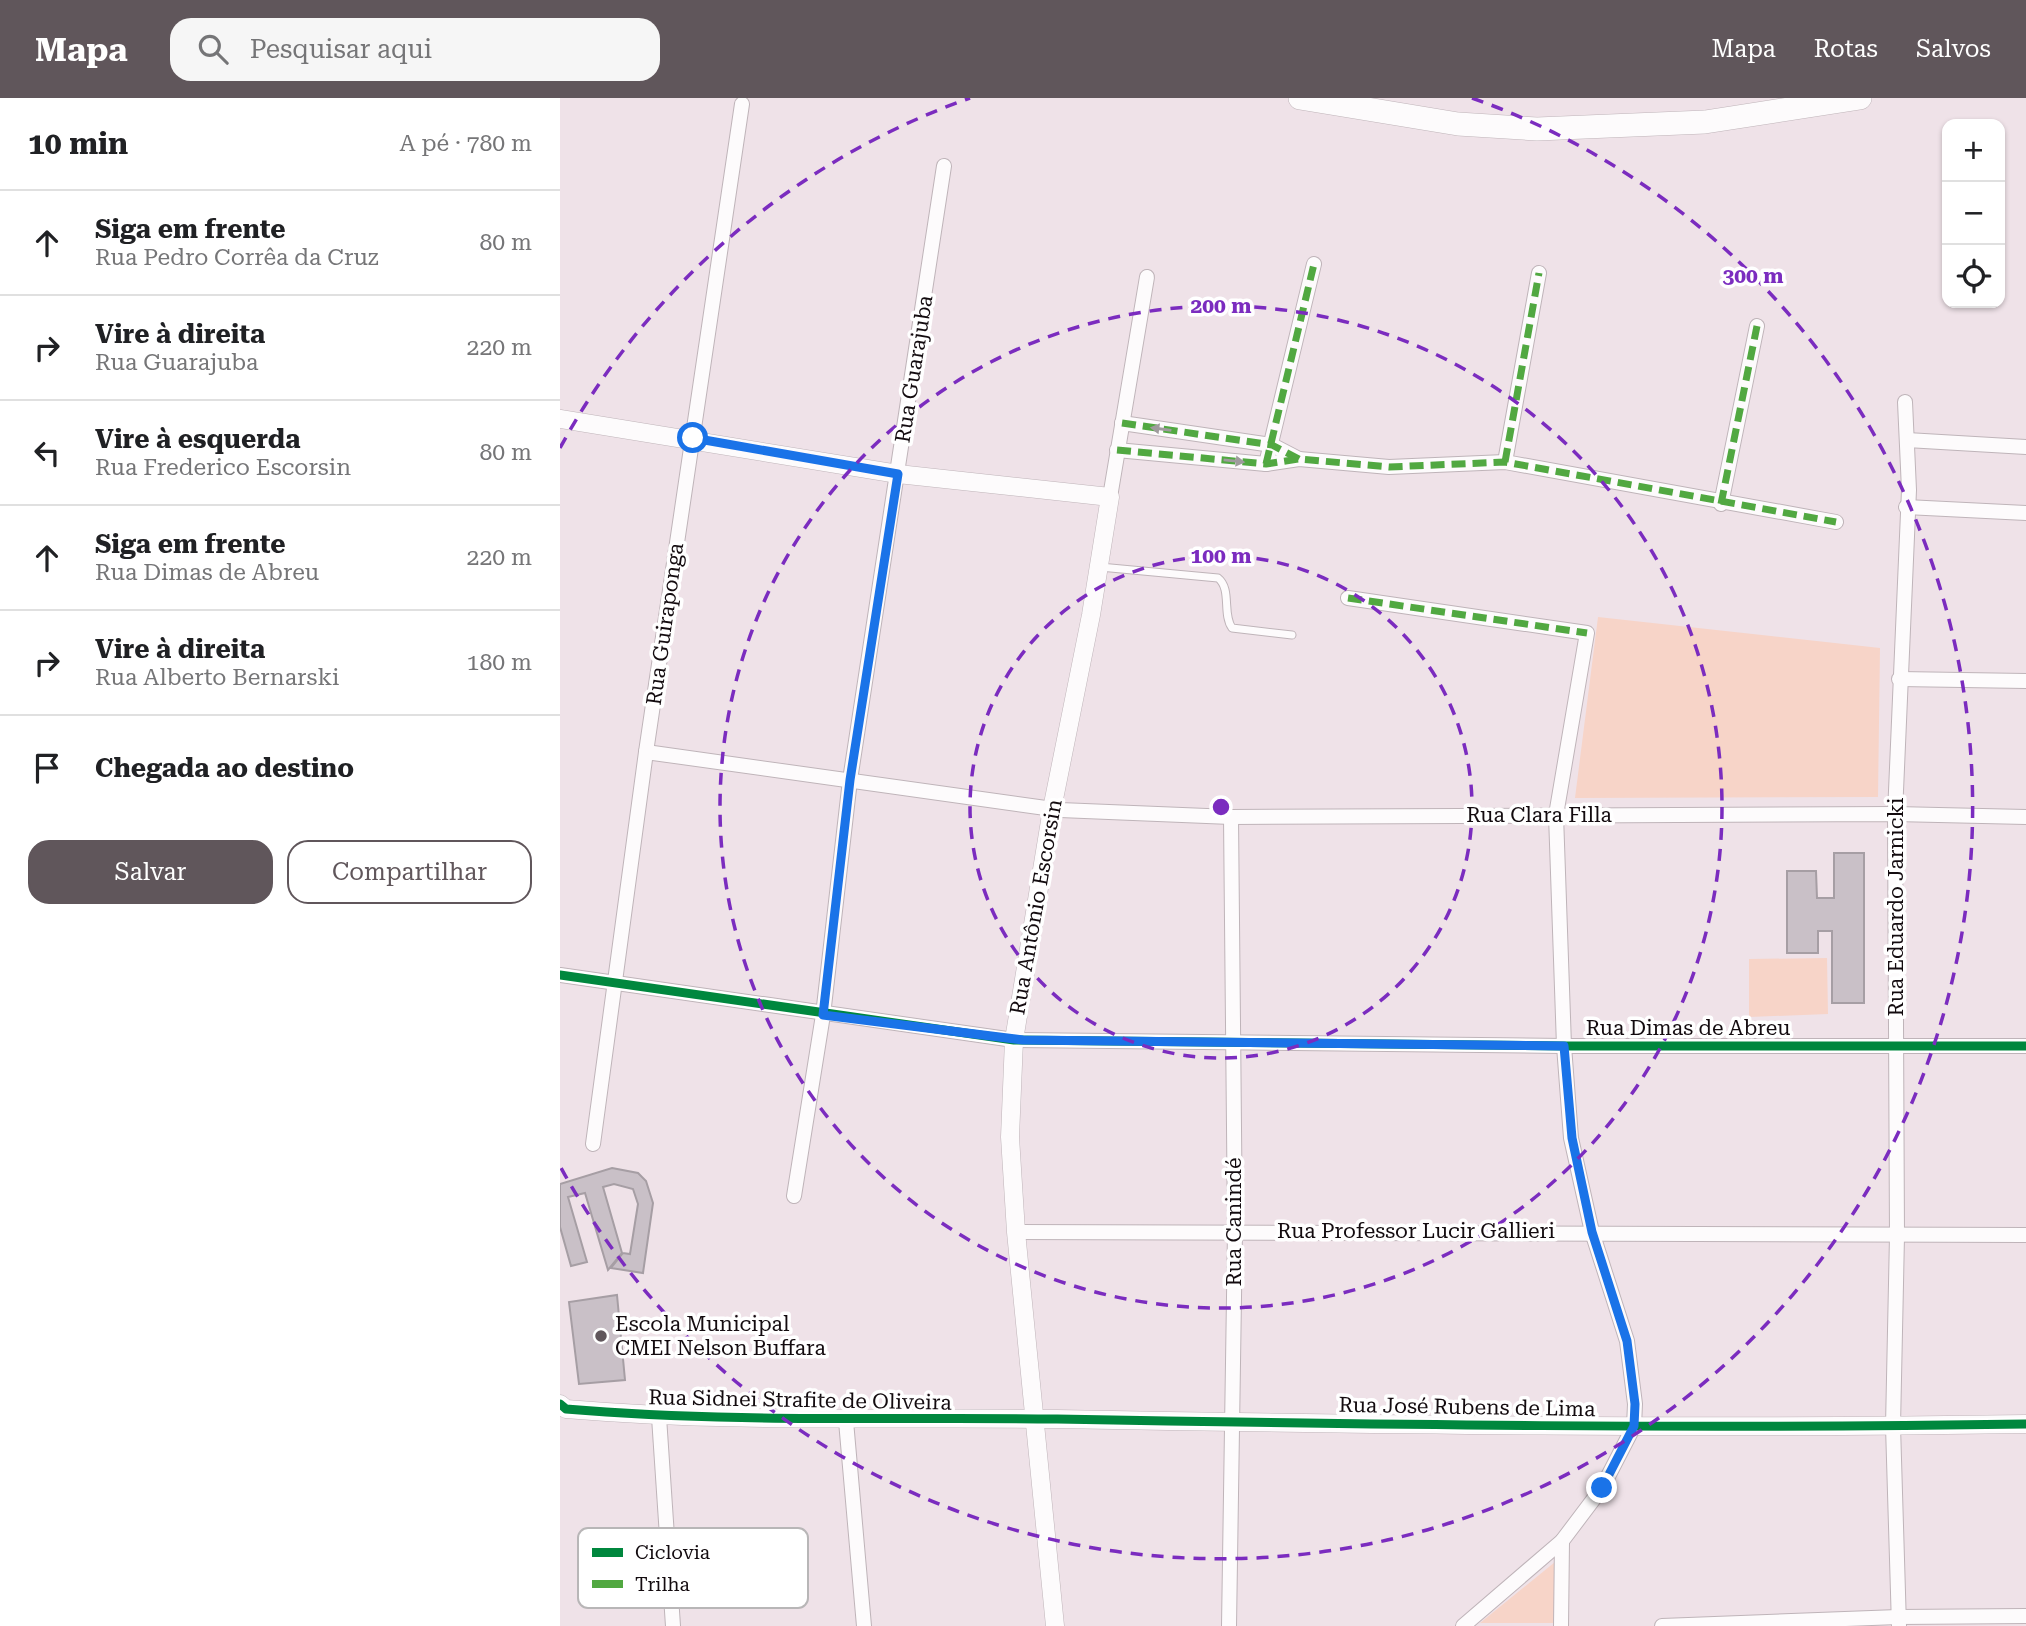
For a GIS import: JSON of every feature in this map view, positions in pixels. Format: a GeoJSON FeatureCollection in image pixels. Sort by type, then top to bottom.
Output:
{"type":"FeatureCollection","features":[{"type":"Feature","properties":{"kind":"highway"},"geometry":{"type":"LineString","coordinates":[[1300,98],[1446,123],[1537,129],[1705,122],[1860,98]]}},
{"type":"Feature","properties":{"kind":"street","name":"Rua Guiraponga"},"geometry":{"type":"LineString","coordinates":[[593,1144],[646,752],[742,104]]}},
{"type":"Feature","properties":{"kind":"street","name":"Rua Guarajuba"},"geometry":{"type":"LineString","coordinates":[[794,1196],[823,1015],[850,780],[944,166]]}},
{"type":"Feature","properties":{"kind":"street"},"geometry":{"type":"LineString","coordinates":[[1266,464],[1314,264]]}},
{"type":"Feature","properties":{"kind":"street"},"geometry":{"type":"LineString","coordinates":[[1505,462],[1539,273]]}},
{"type":"Feature","properties":{"kind":"street","name":"Rua Antônio Escorsin"},"geometry":{"type":"LineString","coordinates":[[1055,1626],[1016,1232],[1010,1137],[1014,1040],[1052,809],[1099,566],[1147,277]]}},
{"type":"Feature","properties":{"kind":"street"},"geometry":{"type":"LineString","coordinates":[[1721,504],[1757,326]]}},
{"type":"Feature","properties":{"kind":"street","name":"Rua Eduardo Jarnicki"},"geometry":{"type":"LineString","coordinates":[[1898,1621],[1893,1426],[1897,1236],[1895,814],[1906,508],[1905,402]]}},
{"type":"Feature","properties":{"kind":"street"},"geometry":{"type":"LineString","coordinates":[[560,419],[693,438],[898,474],[1110,497]]}},
{"type":"Feature","properties":{"kind":"street"},"geometry":{"type":"LineString","coordinates":[[1122,423],[1272,445],[1298,459]]}},
{"type":"Feature","properties":{"kind":"street"},"geometry":{"type":"LineString","coordinates":[[1188,457],[1192,434]]}},
{"type":"Feature","properties":{"kind":"street"},"geometry":{"type":"LineString","coordinates":[[1907,440],[2026,447]]}},
{"type":"Feature","properties":{"kind":"street"},"geometry":{"type":"LineString","coordinates":[[1117,450],[1266,464],[1298,459],[1389,467],[1505,462],[1721,504],[1836,522]]}},
{"type":"Feature","properties":{"kind":"street"},"geometry":{"type":"LineString","coordinates":[[1906,508],[2026,513]]}},
{"type":"Feature","properties":{"kind":"street"},"geometry":{"type":"LineString","coordinates":[[1348,598],[1587,633],[1556,815],[1564,1046],[1572,1138],[1592,1232],[1627,1341],[1635,1404],[1634,1426],[1602,1488],[1562,1541],[1462,1626]]}},
{"type":"Feature","properties":{"kind":"street"},"geometry":{"type":"LineString","coordinates":[[1899,679],[2026,681]]}},
{"type":"Feature","properties":{"kind":"street","name":"Rua Clara Filla"},"geometry":{"type":"LineString","coordinates":[[646,752],[1052,809],[1231,817],[1895,814],[2026,817]]}},
{"type":"Feature","properties":{"kind":"street","name":"Rua Canindé"},"geometry":{"type":"LineString","coordinates":[[1229,1626],[1235,1231],[1231,817]]}},
{"type":"Feature","properties":{"kind":"street","name":"Rua Dimas de Abreu"},"geometry":{"type":"LineString","coordinates":[[560,975],[823,1015],[1014,1040],[1564,1046],[2026,1046]]}},
{"type":"Feature","properties":{"kind":"street","name":"Rua Professor Lucir Gallieri"},"geometry":{"type":"LineString","coordinates":[[1016,1232],[2026,1235]]}},
{"type":"Feature","properties":{"kind":"street","name":"Rua Sidnei Strafite de Oliveira"},"geometry":{"type":"LineString","coordinates":[[563,1407],[659,1417],[846,1421],[1034,1419]]}},
{"type":"Feature","properties":{"kind":"street"},"geometry":{"type":"LineString","coordinates":[[659,1417],[666,1528]]}},
{"type":"Feature","properties":{"kind":"street","name":"Rua José Rubens de Lima"},"geometry":{"type":"LineString","coordinates":[[1034,1419],[1634,1426],[2026,1424]]}},
{"type":"Feature","properties":{"kind":"street"},"geometry":{"type":"LineString","coordinates":[[846,1421],[864,1626]]}},
{"type":"Feature","properties":{"kind":"street"},"geometry":{"type":"LineString","coordinates":[[1561,1626],[1562,1541]]}},
{"type":"Feature","properties":{"kind":"street"},"geometry":{"type":"LineString","coordinates":[[672,1608],[673,1626]]}},
{"type":"Feature","properties":{"kind":"street"},"geometry":{"type":"LineString","coordinates":[[1662,1626],[2026,1616]]}},
{"type":"Feature","properties":{"kind":"lane"},"geometry":{"type":"LineString","coordinates":[[1099,566],[1218,578],[1224,584],[1228,622],[1232,628],[1292,635]]}},
{"type":"Feature","properties":{"kind":"shaded area"},"geometry":{"type":"Polygon","coordinates":[[[1598,617],[1880,648],[1878,797],[1575,798],[1598,617]]]}},
{"type":"Feature","properties":{"kind":"shaded area"},"geometry":{"type":"Polygon","coordinates":[[[1827,958],[1828,1014],[1749,1017],[1749,959],[1827,958]]]}},
{"type":"Feature","properties":{"kind":"shaded area"},"geometry":{"type":"Polygon","coordinates":[[[1555,1562],[1555,1623],[1480,1623],[1555,1562]]]}},
{"type":"Feature","properties":{"kind":"building"},"geometry":{"type":"Polygon","coordinates":[[[1834,853],[1864,853],[1864,1003],[1832,1003],[1832,931],[1818,931],[1818,953],[1787,953],[1787,871],[1816,871],[1817,898],[1834,898],[1834,853]]]}},
{"type":"Feature","properties":{"kind":"building"},"geometry":{"type":"Polygon","coordinates":[[[612,1168],[638,1173],[646,1181],[653,1203],[643,1273],[611,1268],[623,1253],[630,1254],[638,1204],[633,1189],[614,1184],[603,1187],[622,1253],[608,1270],[585,1193],[568,1197],[587,1262],[571,1266],[560,1227],[560,1184],[612,1168]]]}},
{"type":"Feature","properties":{"kind":"building"},"geometry":{"type":"Polygon","coordinates":[[[617,1295],[625,1380],[579,1384],[569,1302],[617,1295]]]}},
{"type":"Feature","properties":{"kind":"marked path"},"geometry":{"type":"LineString","coordinates":[[1266,464],[1314,264]]}},
{"type":"Feature","properties":{"kind":"marked path"},"geometry":{"type":"LineString","coordinates":[[1505,462],[1539,273]]}},
{"type":"Feature","properties":{"kind":"marked path"},"geometry":{"type":"LineString","coordinates":[[1721,504],[1757,326]]}},
{"type":"Feature","properties":{"kind":"marked path"},"geometry":{"type":"LineString","coordinates":[[1122,423],[1272,445],[1299,459]]}},
{"type":"Feature","properties":{"kind":"marked path"},"geometry":{"type":"LineString","coordinates":[[1117,450],[1266,464],[1299,459],[1389,467],[1505,462],[1836,522]]}},
{"type":"Feature","properties":{"kind":"marked path"},"geometry":{"type":"LineString","coordinates":[[1348,598],[1587,633]]}},
{"type":"Feature","properties":{"kind":"cycle path"},"geometry":{"type":"LineString","coordinates":[[560,975],[1014,1040],[1564,1046],[2026,1046]]}},
{"type":"Feature","properties":{"kind":"cycle path"},"geometry":{"type":"LineString","coordinates":[[560,1404],[566,1409],[750,1418],[1057,1419],[1541,1426],[2026,1424]]}},
{"type":"Feature","properties":{"kind":"place","name":"Escola Municipal CMEI Nelson Buffara"},"geometry":{"type":"Point","coordinates":[601,1336]}},
{"type":"Feature","properties":{"kind":"route"},"geometry":{"type":"LineString","coordinates":[[693,438],[898,474],[850,780],[823,1015],[1014,1040],[1564,1046],[1572,1138],[1592,1232],[1627,1341],[1635,1404],[1634,1426],[1602,1488]]}}]}
